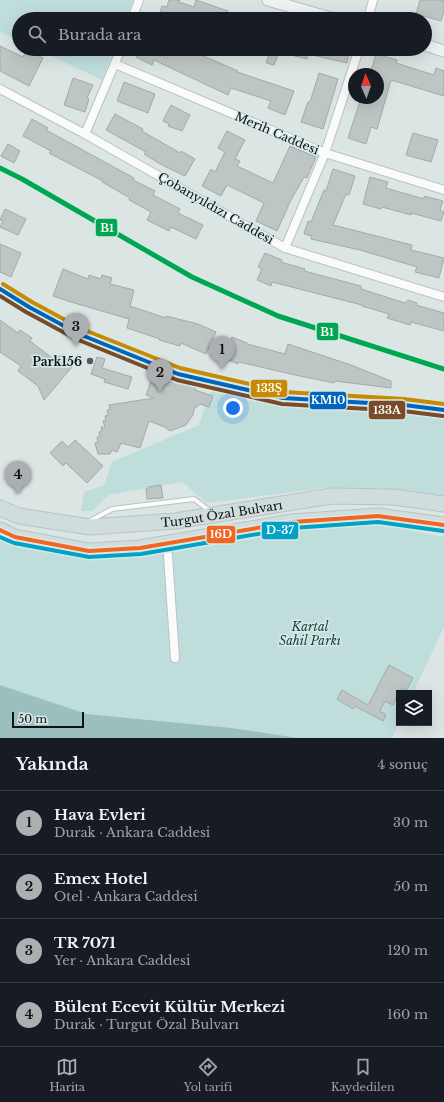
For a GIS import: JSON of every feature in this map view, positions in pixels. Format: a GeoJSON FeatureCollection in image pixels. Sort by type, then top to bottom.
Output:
{"type":"FeatureCollection","features":[{"type":"Feature","properties":{"kind":"highway","name":"Turgut Özal Bulvarı"},"geometry":{"type":"LineString","coordinates":[[0,508],[19,516],[90,527],[175,521],[332,496],[394,497],[444,504]]}},
{"type":"Feature","properties":{"kind":"highway","name":"Turgut Özal Bulvarı"},"geometry":{"type":"LineString","coordinates":[[0,530],[15,537],[89,551],[140,548],[292,522],[378,516],[444,525]]}},
{"type":"Feature","properties":{"kind":"main road"},"geometry":{"type":"LineString","coordinates":[[268,0],[310,12]]}},
{"type":"Feature","properties":{"kind":"main road"},"geometry":{"type":"LineString","coordinates":[[432,47],[444,51]]}},
{"type":"Feature","properties":{"kind":"main road"},"geometry":{"type":"LineString","coordinates":[[0,289],[79,334],[178,374],[283,398],[404,405],[444,410]]}},
{"type":"Feature","properties":{"kind":"street"},"geometry":{"type":"LineString","coordinates":[[135,12],[140,0]]}},
{"type":"Feature","properties":{"kind":"street"},"geometry":{"type":"LineString","coordinates":[[370,12],[373,0]]}},
{"type":"Feature","properties":{"kind":"street"},"geometry":{"type":"LineString","coordinates":[[85,134],[118,56]]}},
{"type":"Feature","properties":{"kind":"street"},"geometry":{"type":"LineString","coordinates":[[285,248],[325,153],[357,56]]}},
{"type":"Feature","properties":{"kind":"street","name":"Merih Caddesi"},"geometry":{"type":"LineString","coordinates":[[115,64],[325,153],[444,190]]}},
{"type":"Feature","properties":{"kind":"street","name":"Çobanyıldızı Caddesi"},"geometry":{"type":"LineString","coordinates":[[0,89],[85,134],[285,248],[444,297]]}},
{"type":"Feature","properties":{"kind":"street"},"geometry":{"type":"LineString","coordinates":[[168,555],[175,658]]}},
{"type":"Feature","properties":{"kind":"green space"},"geometry":{"type":"Polygon","coordinates":[[[0,0],[133,0],[129,12],[12,12],[12,37],[0,32],[0,0]]]}},
{"type":"Feature","properties":{"kind":"green space"},"geometry":{"type":"Polygon","coordinates":[[[52,56],[111,56],[102,80],[52,56]]]}},
{"type":"Feature","properties":{"kind":"green space"},"geometry":{"type":"Polygon","coordinates":[[[211,390],[285,404],[399,413],[444,420],[444,497],[421,492],[381,488],[324,488],[207,503],[182,482],[109,495],[92,511],[81,511],[84,492],[104,485],[112,462],[199,425],[211,390]]]}},
{"type":"Feature","properties":{"kind":"green space","name":"Kartal Sahil Parkı"},"geometry":{"type":"Polygon","coordinates":[[[338,525],[386,526],[444,537],[444,627],[414,690],[396,690],[396,726],[397,726],[392,738],[298,738],[232,728],[87,714],[0,685],[0,540],[64,556],[134,557],[279,531],[338,525]]]}},
{"type":"Feature","properties":{"kind":"shaded area"},"geometry":{"type":"Polygon","coordinates":[[[0,685],[87,714],[232,728],[298,738],[0,738],[0,685]]]}},
{"type":"Feature","properties":{"kind":"building"},"geometry":{"type":"Polygon","coordinates":[[[169,0],[180,0],[179,2],[194,7],[196,0],[228,11],[160,12],[162,6],[167,7],[169,0]]]}},
{"type":"Feature","properties":{"kind":"building"},"geometry":{"type":"Polygon","coordinates":[[[420,0],[444,0],[444,11],[441,21],[432,18],[432,12],[417,12],[420,0]]]}},
{"type":"Feature","properties":{"kind":"building"},"geometry":{"type":"Polygon","coordinates":[[[0,46],[12,52],[12,56],[39,56],[43,58],[29,86],[0,71],[0,46]]]}},
{"type":"Feature","properties":{"kind":"building"},"geometry":{"type":"Polygon","coordinates":[[[163,56],[167,58],[168,56],[203,56],[238,71],[237,72],[294,91],[285,115],[268,108],[271,101],[231,88],[228,95],[154,60],[152,65],[136,57],[163,56]]]}},
{"type":"Feature","properties":{"kind":"building"},"geometry":{"type":"Polygon","coordinates":[[[268,56],[277,56],[274,65],[266,63],[268,56]]]}},
{"type":"Feature","properties":{"kind":"building"},"geometry":{"type":"Polygon","coordinates":[[[295,56],[308,56],[307,59],[295,56]]]}},
{"type":"Feature","properties":{"kind":"building"},"geometry":{"type":"Polygon","coordinates":[[[317,56],[348,56],[347,63],[317,56]]]}},
{"type":"Feature","properties":{"kind":"building"},"geometry":{"type":"Polygon","coordinates":[[[375,56],[383,56],[397,60],[396,63],[434,75],[436,68],[444,71],[444,96],[391,80],[377,129],[371,127],[366,144],[348,138],[359,104],[384,104],[384,68],[372,68],[375,56]]]}},
{"type":"Feature","properties":{"kind":"building"},"geometry":{"type":"Polygon","coordinates":[[[319,73],[338,79],[323,129],[301,122],[308,102],[310,102],[319,73]]]}},
{"type":"Feature","properties":{"kind":"building"},"geometry":{"type":"Polygon","coordinates":[[[73,78],[93,85],[87,98],[89,99],[85,112],[64,105],[73,78]]]}},
{"type":"Feature","properties":{"kind":"building"},"geometry":{"type":"Polygon","coordinates":[[[124,82],[155,94],[148,113],[117,101],[124,82]]]}},
{"type":"Feature","properties":{"kind":"building"},"geometry":{"type":"Polygon","coordinates":[[[171,105],[190,115],[182,131],[168,126],[169,124],[163,121],[171,105]]]}},
{"type":"Feature","properties":{"kind":"building"},"geometry":{"type":"Polygon","coordinates":[[[115,114],[143,129],[142,131],[180,153],[181,151],[195,159],[185,176],[160,164],[144,154],[146,152],[106,130],[115,114]]]}},
{"type":"Feature","properties":{"kind":"building"},"geometry":{"type":"Polygon","coordinates":[[[32,119],[48,128],[46,130],[155,191],[153,195],[180,209],[178,213],[203,225],[196,239],[171,227],[169,231],[147,220],[151,212],[129,200],[130,198],[102,182],[103,181],[49,153],[51,151],[23,136],[32,119]]]}},
{"type":"Feature","properties":{"kind":"building"},"geometry":{"type":"Polygon","coordinates":[[[227,131],[245,140],[235,159],[240,161],[237,166],[273,183],[290,146],[316,157],[307,178],[304,177],[291,200],[277,231],[256,221],[264,203],[227,185],[221,196],[202,186],[211,169],[215,172],[225,152],[218,148],[227,131]]]}},
{"type":"Feature","properties":{"kind":"building"},"geometry":{"type":"Polygon","coordinates":[[[413,133],[438,140],[431,162],[406,155],[413,133]]]}},
{"type":"Feature","properties":{"kind":"building"},"geometry":{"type":"Polygon","coordinates":[[[8,144],[20,151],[14,163],[1,156],[8,144]]]}},
{"type":"Feature","properties":{"kind":"building"},"geometry":{"type":"Polygon","coordinates":[[[333,169],[355,176],[349,195],[346,194],[333,225],[412,245],[411,250],[444,258],[439,278],[415,272],[417,267],[360,250],[311,239],[312,236],[304,234],[308,221],[311,222],[324,190],[326,191],[333,169]]]}},
{"type":"Feature","properties":{"kind":"building"},"geometry":{"type":"Polygon","coordinates":[[[370,177],[388,182],[386,188],[424,199],[424,196],[443,201],[440,210],[444,212],[441,221],[411,213],[411,215],[382,207],[381,209],[363,204],[370,177]]]}},
{"type":"Feature","properties":{"kind":"building"},"geometry":{"type":"Polygon","coordinates":[[[5,209],[26,219],[18,235],[0,227],[3,221],[0,220],[5,209]]]}},
{"type":"Feature","properties":{"kind":"building"},"geometry":{"type":"Polygon","coordinates":[[[0,244],[21,253],[11,277],[0,272],[0,244]]]}},
{"type":"Feature","properties":{"kind":"building"},"geometry":{"type":"Polygon","coordinates":[[[265,253],[282,260],[281,262],[305,269],[304,271],[361,286],[361,289],[405,303],[408,300],[417,303],[416,305],[444,313],[444,331],[411,322],[410,325],[387,318],[389,314],[362,305],[272,282],[271,286],[257,280],[262,269],[258,267],[265,253]]]}},
{"type":"Feature","properties":{"kind":"building"},"geometry":{"type":"Polygon","coordinates":[[[63,269],[88,279],[89,275],[101,279],[102,275],[112,278],[110,284],[134,290],[130,306],[166,318],[166,316],[198,324],[216,332],[206,354],[181,343],[180,346],[127,328],[129,319],[53,296],[63,269]]]}},
{"type":"Feature","properties":{"kind":"building"},"geometry":{"type":"Polygon","coordinates":[[[0,320],[18,333],[20,330],[32,338],[30,341],[56,361],[59,356],[64,355],[72,367],[44,400],[38,386],[18,371],[21,366],[0,352],[0,320]]]}},
{"type":"Feature","properties":{"kind":"building"},"geometry":{"type":"Polygon","coordinates":[[[232,337],[247,344],[285,354],[288,344],[351,365],[391,381],[391,388],[335,381],[334,383],[239,362],[238,364],[224,358],[232,337]]]}},
{"type":"Feature","properties":{"kind":"building"},"geometry":{"type":"Polygon","coordinates":[[[97,357],[105,359],[102,368],[132,377],[128,389],[104,382],[105,379],[91,374],[97,357]]]}},
{"type":"Feature","properties":{"kind":"building"},"geometry":{"type":"Polygon","coordinates":[[[154,373],[196,387],[195,390],[213,396],[209,407],[200,404],[194,409],[193,415],[186,425],[170,431],[165,427],[149,421],[140,448],[121,443],[117,452],[112,450],[110,454],[98,454],[95,443],[98,442],[97,437],[100,437],[99,432],[102,431],[101,427],[105,427],[103,421],[106,421],[105,416],[108,415],[107,410],[110,410],[109,405],[154,398],[146,395],[154,373]]]}},
{"type":"Feature","properties":{"kind":"building"},"geometry":{"type":"Polygon","coordinates":[[[75,440],[103,466],[87,483],[66,463],[63,466],[50,453],[62,441],[68,447],[75,440]]]}},
{"type":"Feature","properties":{"kind":"building"},"geometry":{"type":"Polygon","coordinates":[[[161,485],[163,498],[147,499],[146,489],[148,489],[148,487],[161,485]]]}},
{"type":"Feature","properties":{"kind":"building"},"geometry":{"type":"Polygon","coordinates":[[[389,665],[413,678],[407,690],[401,688],[400,690],[396,690],[396,699],[393,705],[385,701],[380,711],[386,715],[383,721],[355,706],[353,709],[337,699],[342,690],[368,705],[389,665]]]}},
{"type":"Feature","properties":{"kind":"transit line","name":"B1"},"geometry":{"type":"LineString","coordinates":[[0,168],[22,179],[192,277],[278,316],[444,369]]}},
{"type":"Feature","properties":{"kind":"transit line","name":"133Ş"},"geometry":{"type":"LineString","coordinates":[[3,284],[32,302],[82,329],[180,368],[284,392],[404,399],[444,404]]}},
{"type":"Feature","properties":{"kind":"transit line","name":"KM10"},"geometry":{"type":"LineString","coordinates":[[0,289],[29,307],[79,334],[178,374],[283,398],[404,405],[444,410]]}},
{"type":"Feature","properties":{"kind":"transit line","name":"133A"},"geometry":{"type":"LineString","coordinates":[[0,296],[76,339],[177,380],[282,404],[403,411],[443,416]]}},
{"type":"Feature","properties":{"kind":"transit line","name":"16D"},"geometry":{"type":"LineString","coordinates":[[0,530],[15,537],[89,551],[140,548],[292,522],[378,516],[444,525]]}},
{"type":"Feature","properties":{"kind":"transit line","name":"D-37"},"geometry":{"type":"LineString","coordinates":[[0,537],[14,543],[89,557],[141,554],[293,528],[378,522],[443,531]]}},
{"type":"Feature","properties":{"kind":"place","name":"TR 7071"},"geometry":{"type":"Point","coordinates":[76,346]}},
{"type":"Feature","properties":{"kind":"place","name":"Park156"},"geometry":{"type":"Point","coordinates":[90,361]}},
{"type":"Feature","properties":{"kind":"place","name":"Hava Evleri"},"geometry":{"type":"Point","coordinates":[222,369]}},
{"type":"Feature","properties":{"kind":"place","name":"Emex Hotel"},"geometry":{"type":"Point","coordinates":[160,392]}},
{"type":"Feature","properties":{"kind":"place","name":"Bülent Ecevi̇t Kültür Merkezi̇"},"geometry":{"type":"Point","coordinates":[18,494]}}]}
